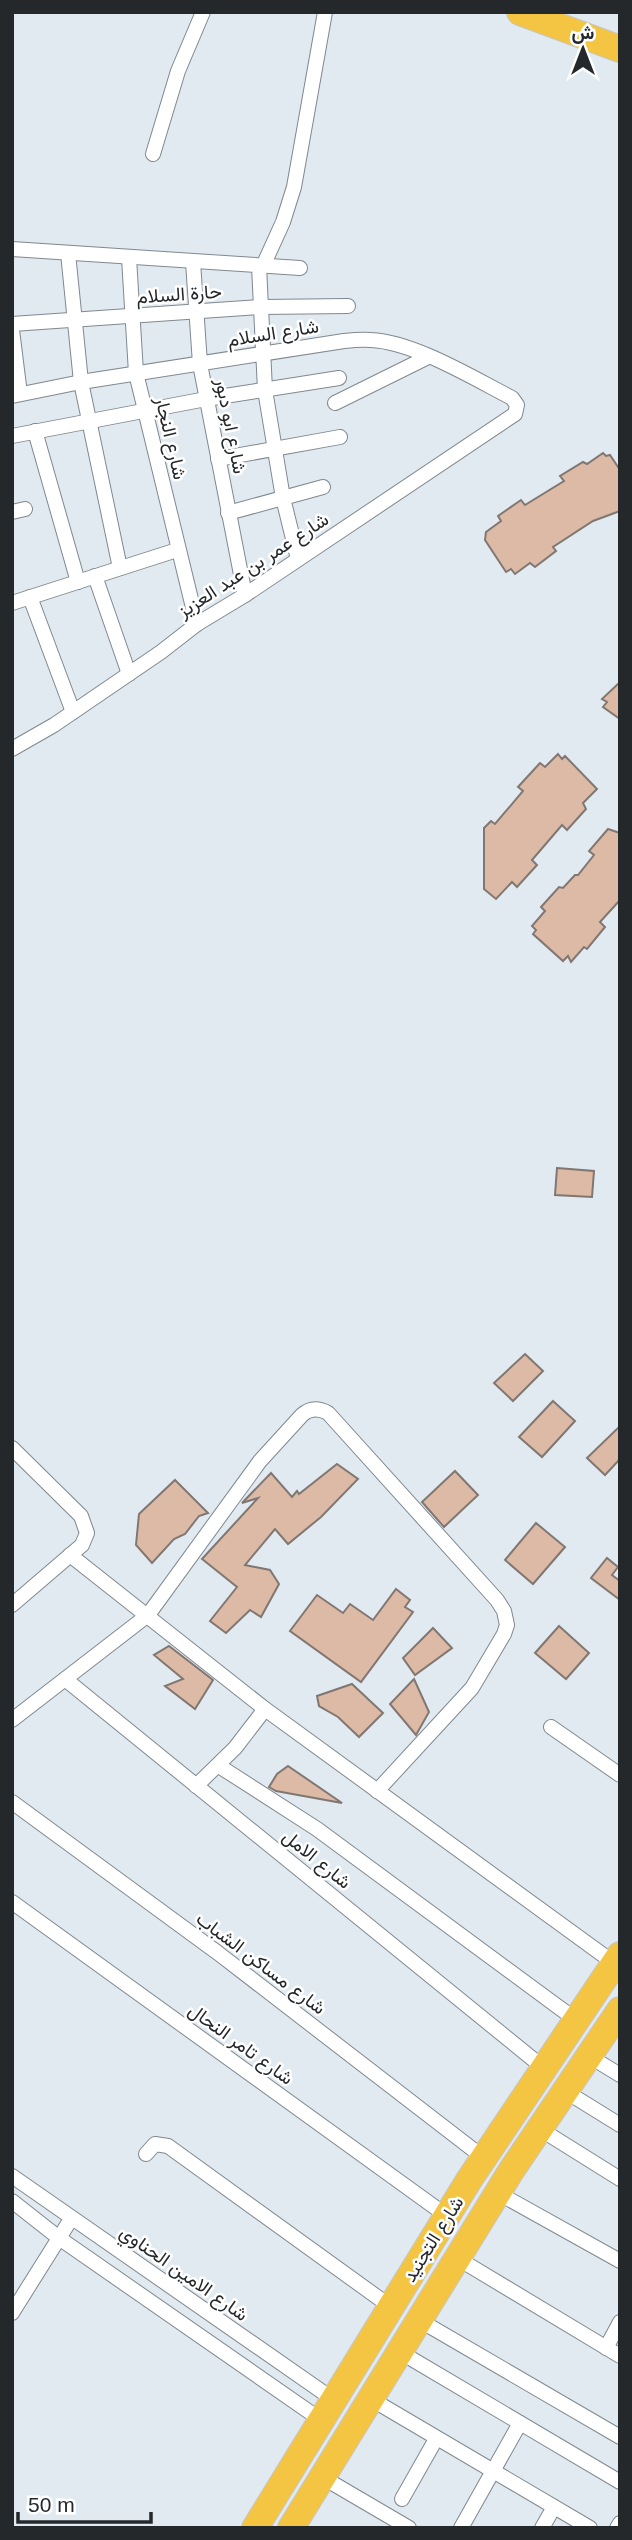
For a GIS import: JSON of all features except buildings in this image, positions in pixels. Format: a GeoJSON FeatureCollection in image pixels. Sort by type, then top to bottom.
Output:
{"type":"FeatureCollection","features":[{"type":"Feature","properties":{"kind":"highway"},"geometry":{"type":"LineString","coordinates":[[520,12],[620,50]]}},
{"type":"Feature","properties":{"kind":"highway","name":"شارع التجنيد"},"geometry":{"type":"LineString","coordinates":[[255,2528],[447,2216],[617,1959]]}},
{"type":"Feature","properties":{"kind":"highway","name":"شارع التجنيد"},"geometry":{"type":"LineString","coordinates":[[296,2526],[322,2477],[457,2258],[620,2010]]}},
{"type":"Feature","properties":{"kind":"street"},"geometry":{"type":"LineString","coordinates":[[153,154],[183,59],[202,12]]}},
{"type":"Feature","properties":{"kind":"street"},"geometry":{"type":"LineString","coordinates":[[298,559],[283,498],[265,390],[261,266],[282,222],[293,187],[325,12]]}},
{"type":"Feature","properties":{"kind":"street"},"geometry":{"type":"LineString","coordinates":[[12,249],[300,268]]}},
{"type":"Feature","properties":{"kind":"street"},"geometry":{"type":"LineString","coordinates":[[68,253],[81,382],[120,568]]}},
{"type":"Feature","properties":{"kind":"street","name":"شارع النجار"},"geometry":{"type":"LineString","coordinates":[[129,258],[136,373],[197,624]]}},
{"type":"Feature","properties":{"kind":"street","name":"شارع ابو دبور"},"geometry":{"type":"LineString","coordinates":[[193,262],[200,364],[245,595]]}},
{"type":"Feature","properties":{"kind":"street","name":"حارة السلام"},"geometry":{"type":"LineString","coordinates":[[12,324],[261,307],[348,306]]}},
{"type":"Feature","properties":{"kind":"street"},"geometry":{"type":"LineString","coordinates":[[12,330],[16,395]]}},
{"type":"Feature","properties":{"kind":"street","name":"شارع السلام"},"geometry":{"type":"LineString","coordinates":[[16,395],[136,373],[344,341],[372,340],[401,345],[428,356],[512,398],[517,405],[515,414]]}},
{"type":"Feature","properties":{"kind":"street"},"geometry":{"type":"LineString","coordinates":[[335,403],[428,356]]}},
{"type":"Feature","properties":{"kind":"street"},"geometry":{"type":"LineString","coordinates":[[12,436],[339,377]]}},
{"type":"Feature","properties":{"kind":"street","name":"شارع عمر بن عبد العزيز"},"geometry":{"type":"LineString","coordinates":[[13,747],[73,712],[197,624],[245,595],[515,414]]}},
{"type":"Feature","properties":{"kind":"street"},"geometry":{"type":"LineString","coordinates":[[35,431],[78,582]]}},
{"type":"Feature","properties":{"kind":"street"},"geometry":{"type":"LineString","coordinates":[[218,459],[340,437]]}},
{"type":"Feature","properties":{"kind":"street"},"geometry":{"type":"LineString","coordinates":[[228,513],[323,486]]}},
{"type":"Feature","properties":{"kind":"street"},"geometry":{"type":"LineString","coordinates":[[12,603],[177,550]]}},
{"type":"Feature","properties":{"kind":"street"},"geometry":{"type":"LineString","coordinates":[[96,576],[129,674]]}},
{"type":"Feature","properties":{"kind":"street"},"geometry":{"type":"LineString","coordinates":[[30,597],[73,712]]}},
{"type":"Feature","properties":{"kind":"street"},"geometry":{"type":"LineString","coordinates":[[12,1720],[148,1615],[236,1493],[281,1436],[307,1411],[322,1410],[328,1413],[497,1600],[507,1617],[504,1634],[472,1688],[377,1791]]}},
{"type":"Feature","properties":{"kind":"street"},"geometry":{"type":"LineString","coordinates":[[12,1448],[81,1516],[85,1521],[87,1533],[82,1545],[14,1600]]}},
{"type":"Feature","properties":{"kind":"street"},"geometry":{"type":"LineString","coordinates":[[70,1555],[265,1709],[617,1959]]}},
{"type":"Feature","properties":{"kind":"street","name":"شارع الامل"},"geometry":{"type":"LineString","coordinates":[[65,1679],[545,2069]]}},
{"type":"Feature","properties":{"kind":"street"},"geometry":{"type":"LineString","coordinates":[[196,1786],[219,1766],[265,1709]]}},
{"type":"Feature","properties":{"kind":"street"},"geometry":{"type":"LineString","coordinates":[[551,1727],[620,1775]]}},
{"type":"Feature","properties":{"kind":"street"},"geometry":{"type":"LineString","coordinates":[[219,1766],[317,1829],[576,2020]]}},
{"type":"Feature","properties":{"kind":"street","name":"شارع مساكن الشباب"},"geometry":{"type":"LineString","coordinates":[[12,1802],[218,1953],[484,2158]]}},
{"type":"Feature","properties":{"kind":"street","name":"شارع تامر النحال"},"geometry":{"type":"LineString","coordinates":[[12,1902],[447,2216]]}},
{"type":"Feature","properties":{"kind":"street"},"geometry":{"type":"LineString","coordinates":[[589,2056],[620,2075]]}},
{"type":"Feature","properties":{"kind":"street"},"geometry":{"type":"LineString","coordinates":[[565,2091],[620,2125]]}},
{"type":"Feature","properties":{"kind":"street"},"geometry":{"type":"LineString","coordinates":[[540,2129],[620,2179]]}},
{"type":"Feature","properties":{"kind":"street"},"geometry":{"type":"LineString","coordinates":[[146,2154],[155,2144],[168,2146],[391,2307]]}},
{"type":"Feature","properties":{"kind":"street","name":"شارع الامين الحناوي"},"geometry":{"type":"LineString","coordinates":[[12,2176],[156,2277],[327,2410]]}},
{"type":"Feature","properties":{"kind":"street"},"geometry":{"type":"LineString","coordinates":[[498,2193],[620,2261]]}},
{"type":"Feature","properties":{"kind":"street"},"geometry":{"type":"LineString","coordinates":[[12,2200],[59,2238],[144,2297],[327,2410]]}},
{"type":"Feature","properties":{"kind":"street"},"geometry":{"type":"LineString","coordinates":[[12,2313],[71,2219]]}},
{"type":"Feature","properties":{"kind":"street"},"geometry":{"type":"LineString","coordinates":[[457,2258],[620,2356]]}},
{"type":"Feature","properties":{"kind":"street"},"geometry":{"type":"LineString","coordinates":[[144,2297],[156,2277]]}},
{"type":"Feature","properties":{"kind":"street"},"geometry":{"type":"LineString","coordinates":[[419,2320],[620,2437]]}},
{"type":"Feature","properties":{"kind":"street"},"geometry":{"type":"LineString","coordinates":[[606,2348],[620,2322]]}},
{"type":"Feature","properties":{"kind":"street"},"geometry":{"type":"LineString","coordinates":[[400,2352],[620,2482]]}},
{"type":"Feature","properties":{"kind":"street"},"geometry":{"type":"LineString","coordinates":[[371,2399],[590,2528]]}},
{"type":"Feature","properties":{"kind":"street"},"geometry":{"type":"LineString","coordinates":[[461,2528],[520,2423]]}},
{"type":"Feature","properties":{"kind":"street"},"geometry":{"type":"LineString","coordinates":[[402,2499],[436,2439]]}},
{"type":"Feature","properties":{"kind":"street"},"geometry":{"type":"LineString","coordinates":[[322,2477],[408,2528]]}},
{"type":"Feature","properties":{"kind":"street"},"geometry":{"type":"LineString","coordinates":[[542,2528],[554,2507]]}},
{"type":"Feature","properties":{"kind":"street"},"geometry":{"type":"LineString","coordinates":[[617,2528],[620,2523]]}}]}
